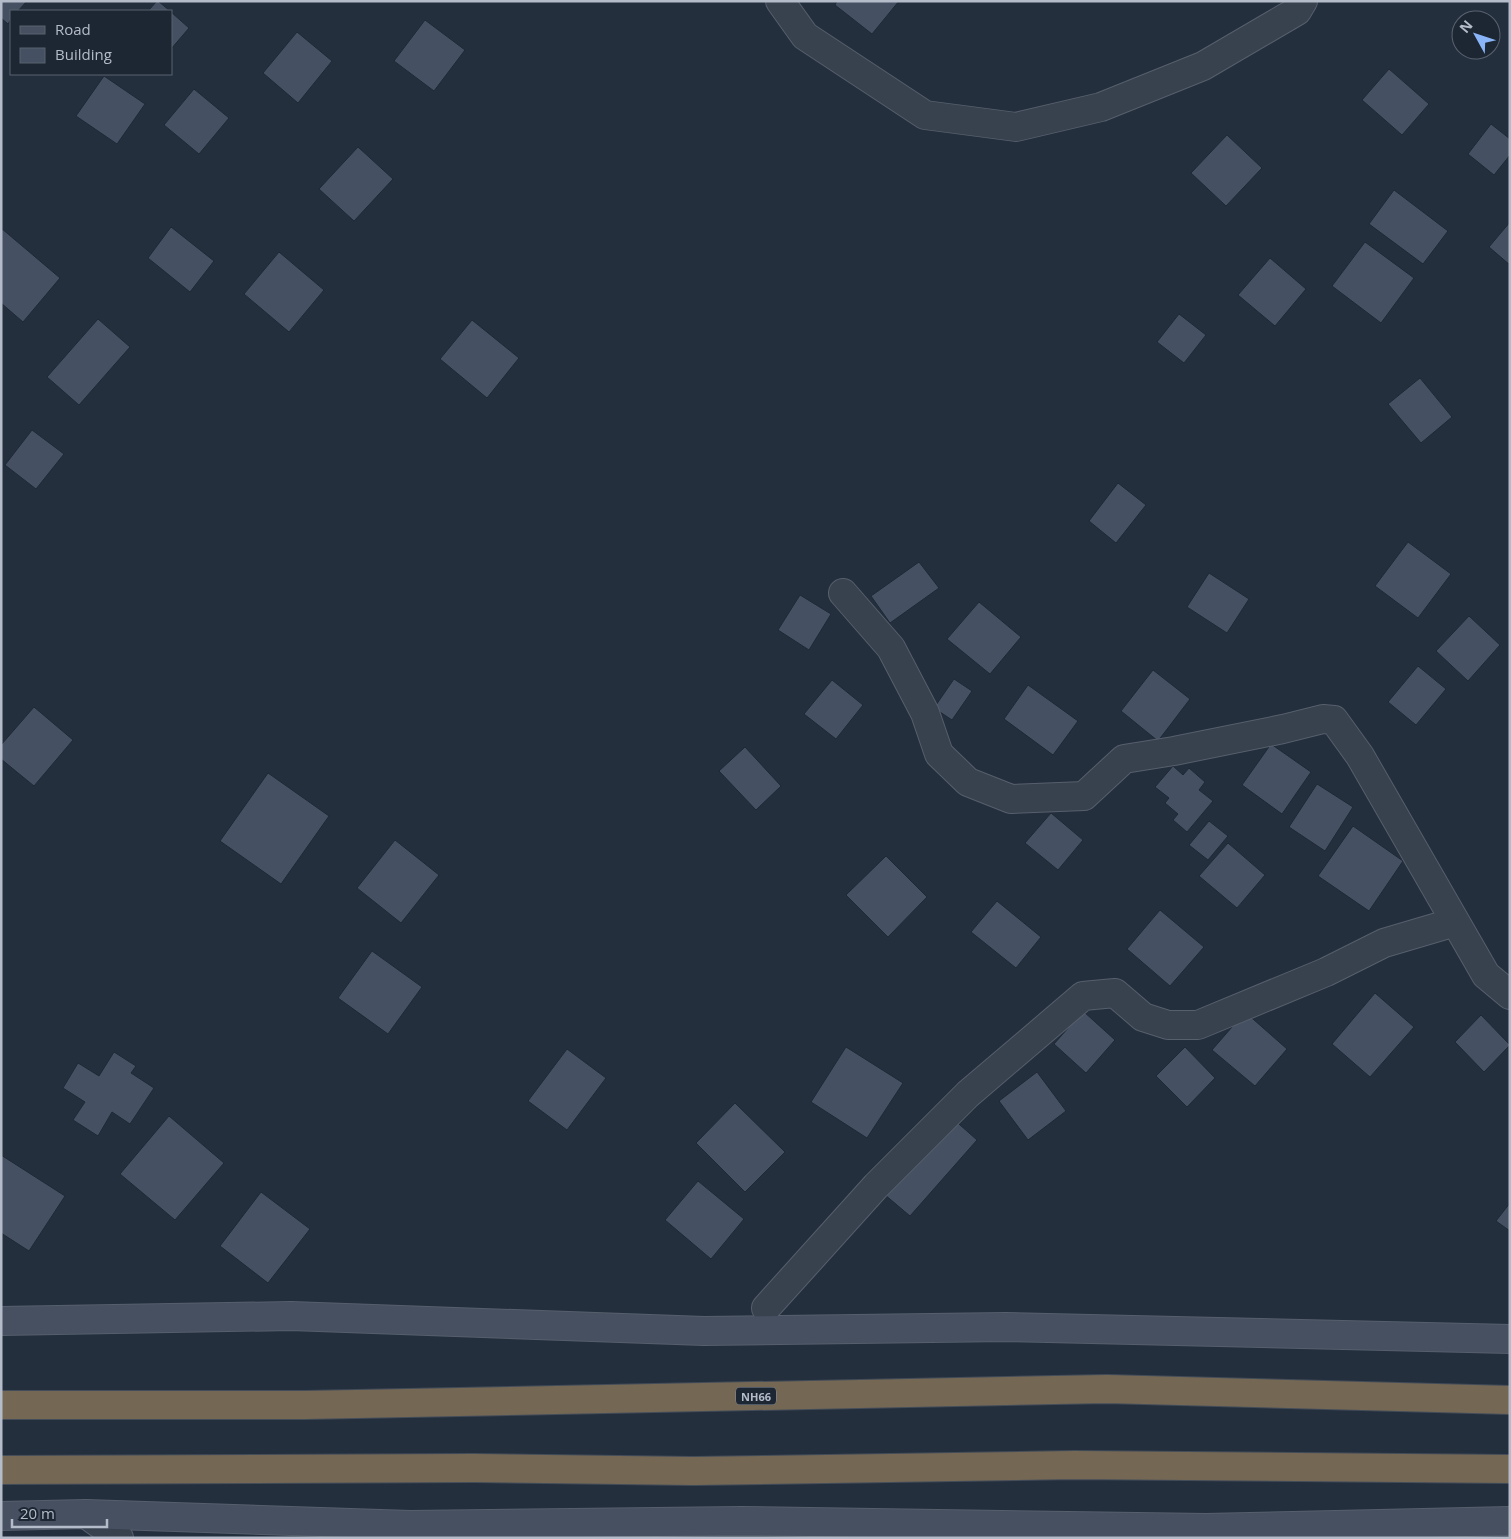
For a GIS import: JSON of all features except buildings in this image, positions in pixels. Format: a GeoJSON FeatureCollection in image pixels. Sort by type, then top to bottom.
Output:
{"type":"FeatureCollection","features":[{"type":"Feature","properties":{"kind":"highway","name":"NH66"},"geometry":{"type":"LineString","coordinates":[[1,1405],[315,1404],[1107,1389],[1510,1400]]}},
{"type":"Feature","properties":{"kind":"highway"},"geometry":{"type":"LineString","coordinates":[[1,1470],[474,1468],[693,1471],[1074,1465],[1510,1469]]}},
{"type":"Feature","properties":{"kind":"street"},"geometry":{"type":"LineString","coordinates":[[780,1],[805,36],[925,115],[1016,126],[1101,107],[1203,66],[1297,11],[1303,1]]}},
{"type":"Feature","properties":{"kind":"street"},"geometry":{"type":"LineString","coordinates":[[843,593],[891,648],[925,713],[940,754],[968,782],[1011,799],[1084,796],[1124,759],[1283,729],[1322,719],[1334,720],[1360,756],[1486,975],[1510,994]]}},
{"type":"Feature","properties":{"kind":"street"},"geometry":{"type":"LineString","coordinates":[[766,1308],[876,1186],[968,1094],[1083,996],[1115,993],[1143,1017],[1168,1024],[1198,1025],[1326,972],[1384,943],[1455,922]]}},
{"type":"Feature","properties":{"kind":"street"},"geometry":{"type":"LineString","coordinates":[[1,1321],[290,1316],[704,1331],[1006,1328],[1510,1340]]}},
{"type":"Feature","properties":{"kind":"street"},"geometry":{"type":"LineString","coordinates":[[86,1514],[119,1538]]}},
{"type":"Feature","properties":{"kind":"street"},"geometry":{"type":"LineString","coordinates":[[1,1516],[86,1514],[568,1530],[741,1521],[1206,1528],[1510,1522]]}}]}
